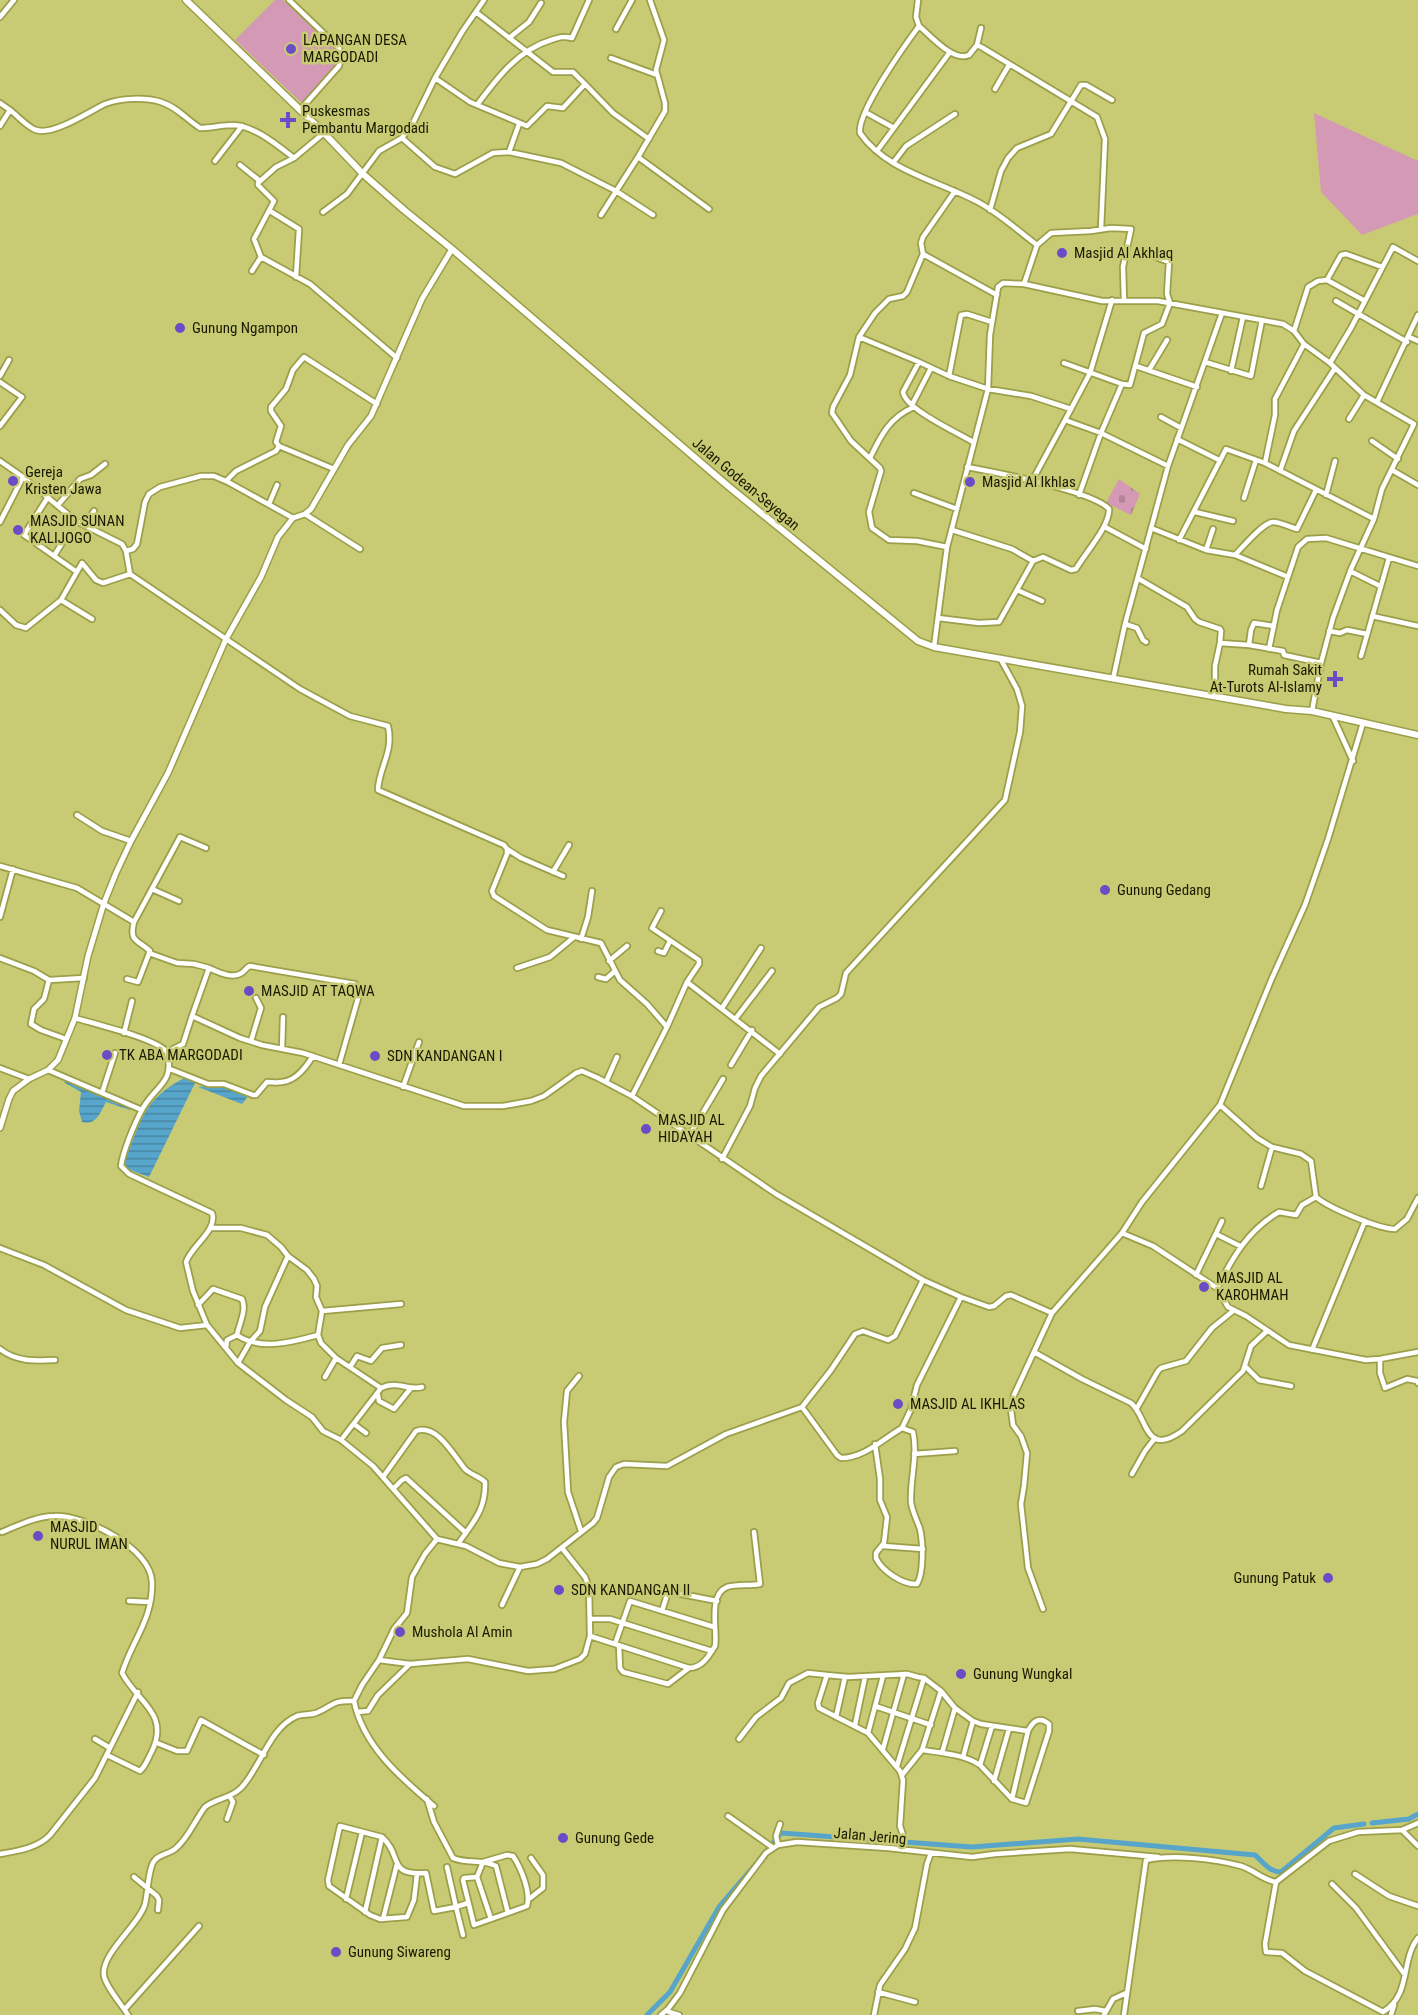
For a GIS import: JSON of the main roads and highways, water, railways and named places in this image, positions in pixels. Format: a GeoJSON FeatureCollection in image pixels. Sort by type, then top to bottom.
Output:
{"type":"FeatureCollection","features":[{"type":"Feature","properties":{"kind":"main road","name":"Jalan Godean-Seyegan"},"geometry":{"type":"LineString","coordinates":[[186,0],[324,133],[363,174],[737,494],[913,638],[934,647],[1286,709],[1312,711],[1418,735]]}},
{"type":"Feature","properties":{"kind":"water"},"geometry":{"type":"Polygon","coordinates":[[[186,1077],[195,1083],[149,1177],[130,1170],[124,1163],[145,1112],[161,1094],[186,1077]]]}},
{"type":"Feature","properties":{"kind":"water"},"geometry":{"type":"Polygon","coordinates":[[[62,1078],[132,1108],[130,1110],[106,1102],[94,1120],[87,1123],[82,1122],[79,1111],[81,1092],[65,1083],[62,1078]]]}},
{"type":"Feature","properties":{"kind":"water"},"geometry":{"type":"Polygon","coordinates":[[[223,1084],[249,1095],[242,1104],[198,1087],[223,1084]]]}},
{"type":"Feature","properties":{"kind":"waterway"},"geometry":{"type":"LineString","coordinates":[[1372,1823],[1409,1819],[1418,1814]]}},
{"type":"Feature","properties":{"kind":"waterway"},"geometry":{"type":"LineString","coordinates":[[764,1854],[781,1833],[972,1847],[1078,1839],[1255,1855],[1270,1868],[1281,1872],[1334,1828],[1364,1824]]}},
{"type":"Feature","properties":{"kind":"waterway"},"geometry":{"type":"LineString","coordinates":[[647,2015],[670,1992],[719,1907],[756,1864]]}},
{"type":"Feature","properties":{"kind":"place","name":"LAPANGAN DESA MARGODADI"},"geometry":{"type":"Point","coordinates":[291,49]}},
{"type":"Feature","properties":{"kind":"place","name":"Puskesmas Pembantu Margodadi"},"geometry":{"type":"Point","coordinates":[288,120]}},
{"type":"Feature","properties":{"kind":"place","name":"Masjid Al Akhlaq"},"geometry":{"type":"Point","coordinates":[1062,253]}},
{"type":"Feature","properties":{"kind":"place","name":"Gunung Ngampon"},"geometry":{"type":"Point","coordinates":[180,328]}},
{"type":"Feature","properties":{"kind":"place","name":"Gereja Kristen Jawa"},"geometry":{"type":"Point","coordinates":[13,481]}},
{"type":"Feature","properties":{"kind":"place","name":"Masjid Al Ikhlas"},"geometry":{"type":"Point","coordinates":[970,482]}},
{"type":"Feature","properties":{"kind":"place","name":"MASJID SUNAN KALIJOGO"},"geometry":{"type":"Point","coordinates":[18,530]}},
{"type":"Feature","properties":{"kind":"place","name":"Rumah Sakit At-Turots Al-Islamy"},"geometry":{"type":"Point","coordinates":[1335,679]}},
{"type":"Feature","properties":{"kind":"place","name":"Gunung Gedang"},"geometry":{"type":"Point","coordinates":[1105,890]}},
{"type":"Feature","properties":{"kind":"place","name":"MASJID AT TAQWA"},"geometry":{"type":"Point","coordinates":[249,991]}},
{"type":"Feature","properties":{"kind":"place","name":"TK ABA MARGODADI"},"geometry":{"type":"Point","coordinates":[107,1055]}},
{"type":"Feature","properties":{"kind":"place","name":"SDN KANDANGAN I"},"geometry":{"type":"Point","coordinates":[375,1056]}},
{"type":"Feature","properties":{"kind":"place","name":"MASJID AL HIDAYAH"},"geometry":{"type":"Point","coordinates":[646,1129]}},
{"type":"Feature","properties":{"kind":"place","name":"MASJID AL KAROHMAH"},"geometry":{"type":"Point","coordinates":[1204,1287]}},
{"type":"Feature","properties":{"kind":"place","name":"MASJID AL IKHLAS"},"geometry":{"type":"Point","coordinates":[898,1404]}},
{"type":"Feature","properties":{"kind":"place","name":"MASJID NURUL IMAN"},"geometry":{"type":"Point","coordinates":[38,1536]}},
{"type":"Feature","properties":{"kind":"place","name":"Gunung Patuk"},"geometry":{"type":"Point","coordinates":[1328,1578]}},
{"type":"Feature","properties":{"kind":"place","name":"SDN KANDANGAN II"},"geometry":{"type":"Point","coordinates":[559,1590]}},
{"type":"Feature","properties":{"kind":"place","name":"Mushola Al Amin"},"geometry":{"type":"Point","coordinates":[400,1632]}},
{"type":"Feature","properties":{"kind":"place","name":"Gunung Wungkal"},"geometry":{"type":"Point","coordinates":[961,1674]}},
{"type":"Feature","properties":{"kind":"place","name":"Gunung Gede"},"geometry":{"type":"Point","coordinates":[563,1838]}},
{"type":"Feature","properties":{"kind":"place","name":"Gunung Siwareng"},"geometry":{"type":"Point","coordinates":[336,1952]}}]}
